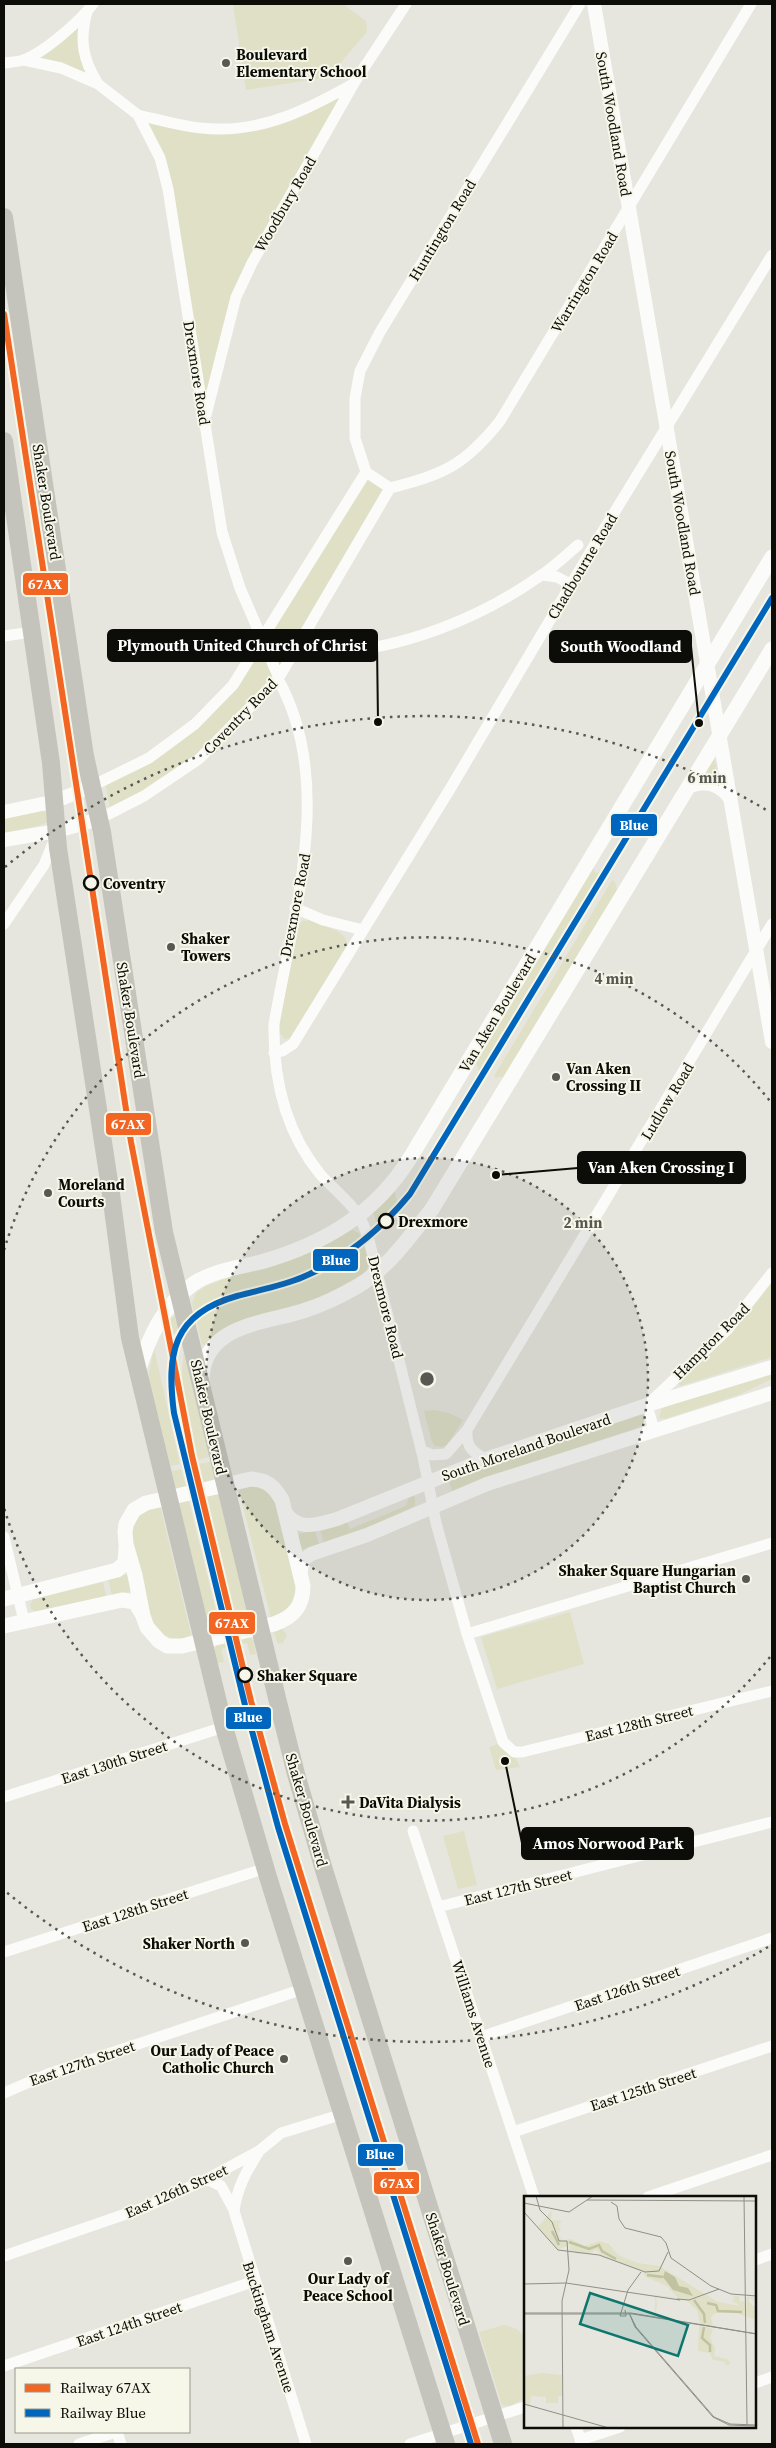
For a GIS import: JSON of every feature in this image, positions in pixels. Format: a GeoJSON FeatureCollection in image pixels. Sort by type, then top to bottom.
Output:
{"type":"FeatureCollection","features":[{"type":"Feature","properties":{"kind":"main road","name":"Shaker Boulevard"},"geometry":{"type":"LineString","coordinates":[[4,216],[85,756],[99,819],[164,1232],[296,1774],[492,2418],[503,2444]]}},
{"type":"Feature","properties":{"kind":"main road"},"geometry":{"type":"LineString","coordinates":[[4,448],[56,801],[58,848],[111,1194],[128,1323],[138,1372],[224,1727],[342,2114],[446,2437]]}},
{"type":"Feature","properties":{"kind":"main road","name":"Van Aken Boulevard"},"geometry":{"type":"LineString","coordinates":[[138,1372],[154,1328],[191,1285],[203,1278],[284,1255],[315,1242],[358,1216],[381,1197],[400,1175],[772,557]]}},
{"type":"Feature","properties":{"kind":"main road"},"geometry":{"type":"LineString","coordinates":[[202,1387],[203,1370],[209,1355],[231,1331],[314,1308],[360,1285],[378,1271],[410,1236],[445,1190],[772,648]]}},
{"type":"Feature","properties":{"kind":"main road"},"geometry":{"type":"LineString","coordinates":[[689,786],[705,782],[724,790],[730,798]]}},
{"type":"Feature","properties":{"kind":"main road"},"geometry":{"type":"LineString","coordinates":[[4,1626],[130,1600],[138,1606],[152,1635],[167,1646],[182,1646],[283,1621],[299,1608],[303,1597],[300,1574],[286,1513],[276,1490],[269,1483],[251,1479],[146,1503],[134,1510],[126,1524],[125,1563],[117,1570],[11,1597]]}},
{"type":"Feature","properties":{"kind":"main road"},"geometry":{"type":"LineString","coordinates":[[126,1544],[135,1575],[143,1616]]}},
{"type":"Feature","properties":{"kind":"street","name":"Huntington Road"},"geometry":{"type":"LineString","coordinates":[[366,472],[355,438],[355,398],[360,371],[385,324],[580,4]]}},
{"type":"Feature","properties":{"kind":"street","name":"South Woodland Road"},"geometry":{"type":"LineString","coordinates":[[594,4],[772,1042]]}},
{"type":"Feature","properties":{"kind":"street","name":"Warrington Road"},"geometry":{"type":"LineString","coordinates":[[390,488],[430,477],[458,464],[481,445],[500,421],[751,4]]}},
{"type":"Feature","properties":{"kind":"street","name":"Woodbury Road"},"geometry":{"type":"LineString","coordinates":[[204,422],[236,297],[252,263],[400,6]]}},
{"type":"Feature","properties":{"kind":"street"},"geometry":{"type":"LineString","coordinates":[[4,62],[24,60],[77,24],[91,7]]}},
{"type":"Feature","properties":{"kind":"street","name":"Drexmore Road"},"geometry":{"type":"LineString","coordinates":[[91,7],[82,34],[82,45],[87,65],[98,84]]}},
{"type":"Feature","properties":{"kind":"street","name":"Drexmore Road"},"geometry":{"type":"LineString","coordinates":[[24,60],[61,68],[98,84],[138,115],[154,144],[165,171],[222,532],[240,588],[278,679],[290,701],[296,719],[304,765],[308,835],[274,1024],[274,1053],[279,1091],[299,1144],[321,1176],[358,1216],[372,1250],[421,1450],[432,1508],[490,1709],[503,1742],[507,1746]]}},
{"type":"Feature","properties":{"kind":"street"},"geometry":{"type":"LineString","coordinates":[[138,115],[198,127],[238,128],[294,115],[354,83]]}},
{"type":"Feature","properties":{"kind":"street","name":"Chadbourne Road"},"geometry":{"type":"LineString","coordinates":[[274,1053],[282,1052],[293,1044],[450,789],[570,584],[667,429],[772,255]]}},
{"type":"Feature","properties":{"kind":"street"},"geometry":{"type":"LineString","coordinates":[[366,472],[390,488]]}},
{"type":"Feature","properties":{"kind":"street","name":"Coventry Road"},"geometry":{"type":"LineString","coordinates":[[4,812],[56,801],[92,786],[149,758],[195,724],[232,685],[366,472]]}},
{"type":"Feature","properties":{"kind":"street","name":"Coventry Road"},"geometry":{"type":"LineString","coordinates":[[4,840],[57,831],[99,819],[149,793],[199,759],[278,679],[390,488]]}},
{"type":"Feature","properties":{"kind":"street"},"geometry":{"type":"LineString","coordinates":[[262,640],[291,654],[340,652],[399,642],[457,622],[487,607],[542,575],[578,545]]}},
{"type":"Feature","properties":{"kind":"street"},"geometry":{"type":"LineString","coordinates":[[542,575],[558,577],[570,584]]}},
{"type":"Feature","properties":{"kind":"street"},"geometry":{"type":"LineString","coordinates":[[4,636],[32,632]]}},
{"type":"Feature","properties":{"kind":"street"},"geometry":{"type":"LineString","coordinates":[[4,924],[44,865],[57,831]]}},
{"type":"Feature","properties":{"kind":"street"},"geometry":{"type":"LineString","coordinates":[[295,908],[323,920],[363,930]]}},
{"type":"Feature","properties":{"kind":"street","name":"Ludlow Road"},"geometry":{"type":"LineString","coordinates":[[421,1450],[432,1455],[446,1454],[467,1430],[772,924]]}},
{"type":"Feature","properties":{"kind":"street","name":"Hampton Road"},"geometry":{"type":"LineString","coordinates":[[647,1405],[727,1330],[772,1273]]}},
{"type":"Feature","properties":{"kind":"street","name":"South Moreland Boulevard"},"geometry":{"type":"LineString","coordinates":[[286,1513],[292,1522],[299,1525],[316,1524],[351,1514],[428,1481],[486,1459],[647,1405],[772,1367]]}},
{"type":"Feature","properties":{"kind":"street","name":"South Moreland Boulevard"},"geometry":{"type":"LineString","coordinates":[[300,1574],[303,1560],[311,1554],[368,1535],[487,1484],[772,1393]]}},
{"type":"Feature","properties":{"kind":"street"},"geometry":{"type":"LineString","coordinates":[[647,1405],[654,1430]]}},
{"type":"Feature","properties":{"kind":"street"},"geometry":{"type":"LineString","coordinates":[[467,1430],[466,1439],[470,1450],[486,1459]]}},
{"type":"Feature","properties":{"kind":"street"},"geometry":{"type":"LineString","coordinates":[[4,1537],[11,1597],[24,1622]]}},
{"type":"Feature","properties":{"kind":"street"},"geometry":{"type":"LineString","coordinates":[[468,1634],[772,1543]]}},
{"type":"Feature","properties":{"kind":"street","name":"East 128th Street"},"geometry":{"type":"LineString","coordinates":[[507,1746],[514,1752],[522,1752],[772,1691]]}},
{"type":"Feature","properties":{"kind":"street","name":"East 130th Street"},"geometry":{"type":"LineString","coordinates":[[4,1797],[224,1727]]}},
{"type":"Feature","properties":{"kind":"street","name":"East 127th Street"},"geometry":{"type":"LineString","coordinates":[[438,1907],[772,1822]]}},
{"type":"Feature","properties":{"kind":"street","name":"Williams Avenue"},"geometry":{"type":"LineString","coordinates":[[413,1831],[534,2196]]}},
{"type":"Feature","properties":{"kind":"street","name":"East 128th Street"},"geometry":{"type":"LineString","coordinates":[[4,1952],[266,1868]]}},
{"type":"Feature","properties":{"kind":"street","name":"East 126th Street"},"geometry":{"type":"LineString","coordinates":[[481,2037],[772,1938]]}},
{"type":"Feature","properties":{"kind":"street","name":"East 127th Street"},"geometry":{"type":"LineString","coordinates":[[4,2093],[48,2074],[303,1989]]}},
{"type":"Feature","properties":{"kind":"street","name":"East 125th Street"},"geometry":{"type":"LineString","coordinates":[[513,2132],[772,2046]]}},
{"type":"Feature","properties":{"kind":"street","name":"East 126th Street"},"geometry":{"type":"LineString","coordinates":[[4,2256],[146,2207],[207,2179],[259,2151],[281,2133],[342,2114]]}},
{"type":"Feature","properties":{"kind":"street","name":"Buckingham Avenue"},"geometry":{"type":"LineString","coordinates":[[234,2210],[236,2194],[244,2175],[259,2151]]}},
{"type":"Feature","properties":{"kind":"street"},"geometry":{"type":"LineString","coordinates":[[651,2196],[772,2155]]}},
{"type":"Feature","properties":{"kind":"street","name":"Buckingham Avenue"},"geometry":{"type":"LineString","coordinates":[[207,2179],[221,2186],[234,2210],[306,2444]]}},
{"type":"Feature","properties":{"kind":"street"},"geometry":{"type":"LineString","coordinates":[[756,2260],[772,2254]]}},
{"type":"Feature","properties":{"kind":"street","name":"East 124th Street"},"geometry":{"type":"LineString","coordinates":[[4,2366],[255,2281]]}},
{"type":"Feature","properties":{"kind":"street"},"geometry":{"type":"LineString","coordinates":[[756,2382],[772,2377]]}},
{"type":"Feature","properties":{"kind":"street"},"geometry":{"type":"LineString","coordinates":[[410,2444],[446,2437],[524,2407]]}},
{"type":"Feature","properties":{"kind":"street"},"geometry":{"type":"LineString","coordinates":[[576,2428],[581,2442],[617,2428]]}},
{"type":"Feature","properties":{"kind":"street"},"geometry":{"type":"LineString","coordinates":[[79,2444],[114,2433]]}},
{"type":"Feature","properties":{"kind":"green space"},"geometry":{"type":"Polygon","coordinates":[[[233,4],[343,4],[366,21],[367,32],[326,80],[322,78],[246,90],[233,4]]]}},
{"type":"Feature","properties":{"kind":"green space"},"geometry":{"type":"Polygon","coordinates":[[[84,23],[91,74],[24,60],[84,23]]]}},
{"type":"Feature","properties":{"kind":"green space"},"geometry":{"type":"Polygon","coordinates":[[[354,83],[252,263],[205,422],[168,189],[138,115],[178,124],[262,124],[354,83]]]}},
{"type":"Feature","properties":{"kind":"green space"},"geometry":{"type":"Polygon","coordinates":[[[366,472],[390,488],[279,678],[199,759],[111,814],[106,786],[109,778],[149,758],[233,685],[366,472]]]}},
{"type":"Feature","properties":{"kind":"green space"},"geometry":{"type":"Polygon","coordinates":[[[714,758],[719,779],[701,775],[714,758]]]}},
{"type":"Feature","properties":{"kind":"green space"},"geometry":{"type":"Polygon","coordinates":[[[41,810],[50,815],[50,821],[37,826],[4,833],[4,816],[41,810]]]}},
{"type":"Feature","properties":{"kind":"green space"},"geometry":{"type":"Polygon","coordinates":[[[593,867],[595,873],[600,872],[602,874],[481,1074],[475,1058],[593,867]]]}},
{"type":"Feature","properties":{"kind":"green space"},"geometry":{"type":"Polygon","coordinates":[[[612,880],[615,882],[618,895],[503,1082],[502,1076],[496,1078],[494,1076],[612,880]]]}},
{"type":"Feature","properties":{"kind":"green space"},"geometry":{"type":"Polygon","coordinates":[[[310,920],[339,932],[346,940],[347,945],[291,1038],[285,1039],[280,1034],[279,1027],[298,925],[303,921],[310,920]]]}},
{"type":"Feature","properties":{"kind":"green space"},"geometry":{"type":"Polygon","coordinates":[[[393,1191],[395,1192],[397,1203],[377,1224],[373,1213],[393,1191]]]}},
{"type":"Feature","properties":{"kind":"green space"},"geometry":{"type":"Polygon","coordinates":[[[352,1230],[359,1233],[368,1259],[365,1273],[319,1298],[293,1308],[231,1325],[205,1346],[202,1344],[192,1304],[196,1293],[206,1286],[352,1230]]]}},
{"type":"Feature","properties":{"kind":"green space"},"geometry":{"type":"Polygon","coordinates":[[[772,1282],[772,1357],[680,1386],[678,1383],[740,1322],[772,1282]]]}},
{"type":"Feature","properties":{"kind":"green space"},"geometry":{"type":"Polygon","coordinates":[[[175,1316],[178,1318],[180,1327],[171,1337],[167,1320],[175,1316]]]}},
{"type":"Feature","properties":{"kind":"green space"},"geometry":{"type":"Polygon","coordinates":[[[154,1348],[180,1464],[166,1467],[149,1385],[149,1372],[154,1348]]]}},
{"type":"Feature","properties":{"kind":"green space"},"geometry":{"type":"Polygon","coordinates":[[[184,1351],[212,1456],[195,1461],[186,1420],[183,1393],[182,1365],[184,1351]]]}},
{"type":"Feature","properties":{"kind":"green space"},"geometry":{"type":"Polygon","coordinates":[[[772,1372],[772,1379],[741,1394],[665,1419],[659,1418],[662,1408],[772,1372]]]}},
{"type":"Feature","properties":{"kind":"green space"},"geometry":{"type":"Polygon","coordinates":[[[435,1410],[449,1413],[463,1420],[447,1445],[443,1447],[435,1446],[432,1442],[424,1411],[435,1410]]]}},
{"type":"Feature","properties":{"kind":"green space"},"geometry":{"type":"Polygon","coordinates":[[[644,1415],[644,1422],[636,1428],[452,1491],[448,1479],[644,1415]]]}},
{"type":"Feature","properties":{"kind":"green space"},"geometry":{"type":"Polygon","coordinates":[[[213,1461],[216,1477],[203,1483],[199,1464],[213,1461]]]}},
{"type":"Feature","properties":{"kind":"green space"},"geometry":{"type":"Polygon","coordinates":[[[181,1469],[186,1487],[175,1489],[168,1472],[181,1469]]]}},
{"type":"Feature","properties":{"kind":"green space"},"geometry":{"type":"Polygon","coordinates":[[[259,1484],[275,1498],[297,1591],[289,1610],[271,1618],[238,1487],[259,1484]]]}},
{"type":"Feature","properties":{"kind":"green space"},"geometry":{"type":"Polygon","coordinates":[[[205,1492],[217,1493],[221,1497],[250,1619],[248,1624],[238,1627],[205,1492]]]}},
{"type":"Feature","properties":{"kind":"green space"},"geometry":{"type":"Polygon","coordinates":[[[413,1495],[415,1506],[347,1537],[324,1544],[320,1529],[347,1522],[350,1529],[406,1506],[409,1497],[413,1495]]]}},
{"type":"Feature","properties":{"kind":"green space"},"geometry":{"type":"Polygon","coordinates":[[[188,1498],[221,1631],[212,1633],[209,1631],[176,1507],[179,1502],[188,1498]]]}},
{"type":"Feature","properties":{"kind":"green space"},"geometry":{"type":"Polygon","coordinates":[[[160,1506],[191,1634],[181,1639],[170,1637],[160,1631],[152,1622],[131,1535],[139,1514],[160,1506]]]}},
{"type":"Feature","properties":{"kind":"green space"},"geometry":{"type":"Polygon","coordinates":[[[315,1530],[319,1545],[300,1550],[295,1535],[315,1530]]]}},
{"type":"Feature","properties":{"kind":"green space"},"geometry":{"type":"Polygon","coordinates":[[[128,1574],[132,1591],[112,1596],[108,1579],[128,1574]]]}},
{"type":"Feature","properties":{"kind":"green space"},"geometry":{"type":"Polygon","coordinates":[[[103,1582],[106,1596],[37,1612],[31,1609],[30,1604],[34,1599],[103,1582]]]}},
{"type":"Feature","properties":{"kind":"green space"},"geometry":{"type":"Polygon","coordinates":[[[570,1612],[584,1664],[497,1689],[481,1637],[570,1612]]]}},
{"type":"Feature","properties":{"kind":"green space","name":"Shaker Square"},"geometry":{"type":"Polygon","coordinates":[[[281,1627],[287,1635],[283,1643],[278,1644],[273,1630],[281,1627]]]}},
{"type":"Feature","properties":{"kind":"green space","name":"Shaker Square"},"geometry":{"type":"Polygon","coordinates":[[[250,1637],[254,1641],[256,1654],[250,1655],[247,1643],[240,1644],[238,1638],[250,1637]]]}},
{"type":"Feature","properties":{"kind":"green space"},"geometry":{"type":"Polygon","coordinates":[[[226,1641],[228,1647],[221,1649],[224,1662],[217,1663],[214,1652],[216,1645],[226,1641]]]}},
{"type":"Feature","properties":{"kind":"green space"},"geometry":{"type":"Polygon","coordinates":[[[500,1743],[514,1755],[520,1767],[496,1770],[489,1747],[500,1743]]]}},
{"type":"Feature","properties":{"kind":"green space"},"geometry":{"type":"Polygon","coordinates":[[[464,1831],[477,1885],[458,1889],[443,1836],[464,1831]]]}},
{"type":"Feature","properties":{"kind":"green space"},"geometry":{"type":"Polygon","coordinates":[[[504,2325],[517,2329],[524,2336],[524,2399],[510,2406],[502,2405],[479,2332],[504,2325]]]}},
{"type":"Feature","properties":{"kind":"rail line","name":"67AX"},"geometry":{"type":"LineString","coordinates":[[4,314],[131,1142],[192,1456],[251,1701],[285,1824],[478,2444]]}},
{"type":"Feature","properties":{"kind":"rail line","name":"Blue"},"geometry":{"type":"LineString","coordinates":[[471,2444],[278,1827],[245,1705],[174,1413],[171,1372],[178,1339],[187,1325],[199,1313],[237,1296],[295,1280],[319,1270],[362,1242],[410,1194],[772,598]]}},
{"type":"Feature","properties":{"kind":"place","name":"Boulevard Elementary School"},"geometry":{"type":"Point","coordinates":[226,63]}},
{"type":"Feature","properties":{"kind":"place","name":"Plymouth United Church of Christ"},"geometry":{"type":"Point","coordinates":[378,722]}},
{"type":"Feature","properties":{"kind":"place","name":"South Woodland"},"geometry":{"type":"Point","coordinates":[699,723]}},
{"type":"Feature","properties":{"kind":"place","name":"Coventry"},"geometry":{"type":"Point","coordinates":[91,883]}},
{"type":"Feature","properties":{"kind":"place","name":"Shaker Towers"},"geometry":{"type":"Point","coordinates":[171,947]}},
{"type":"Feature","properties":{"kind":"place","name":"Van Aken Crossing II"},"geometry":{"type":"Point","coordinates":[556,1077]}},
{"type":"Feature","properties":{"kind":"place","name":"Van Aken Crossing I"},"geometry":{"type":"Point","coordinates":[496,1175]}},
{"type":"Feature","properties":{"kind":"place","name":"Moreland Courts"},"geometry":{"type":"Point","coordinates":[48,1193]}},
{"type":"Feature","properties":{"kind":"place","name":"Drexmore"},"geometry":{"type":"Point","coordinates":[386,1221]}},
{"type":"Feature","properties":{"kind":"place","name":"Shaker Square Hungarian Baptist Church"},"geometry":{"type":"Point","coordinates":[746,1579]}},
{"type":"Feature","properties":{"kind":"place","name":"Shaker Square"},"geometry":{"type":"Point","coordinates":[245,1675]}},
{"type":"Feature","properties":{"kind":"place","name":"Amos Norwood Park"},"geometry":{"type":"Point","coordinates":[505,1761]}},
{"type":"Feature","properties":{"kind":"place","name":"DaVita Dialysis"},"geometry":{"type":"Point","coordinates":[348,1802]}},
{"type":"Feature","properties":{"kind":"place","name":"Shaker North"},"geometry":{"type":"Point","coordinates":[245,1943]}},
{"type":"Feature","properties":{"kind":"place","name":"Our Lady of Peace Catholic Church"},"geometry":{"type":"Point","coordinates":[284,2059]}},
{"type":"Feature","properties":{"kind":"place","name":"Our Lady of Peace School"},"geometry":{"type":"Point","coordinates":[348,2261]}}]}
